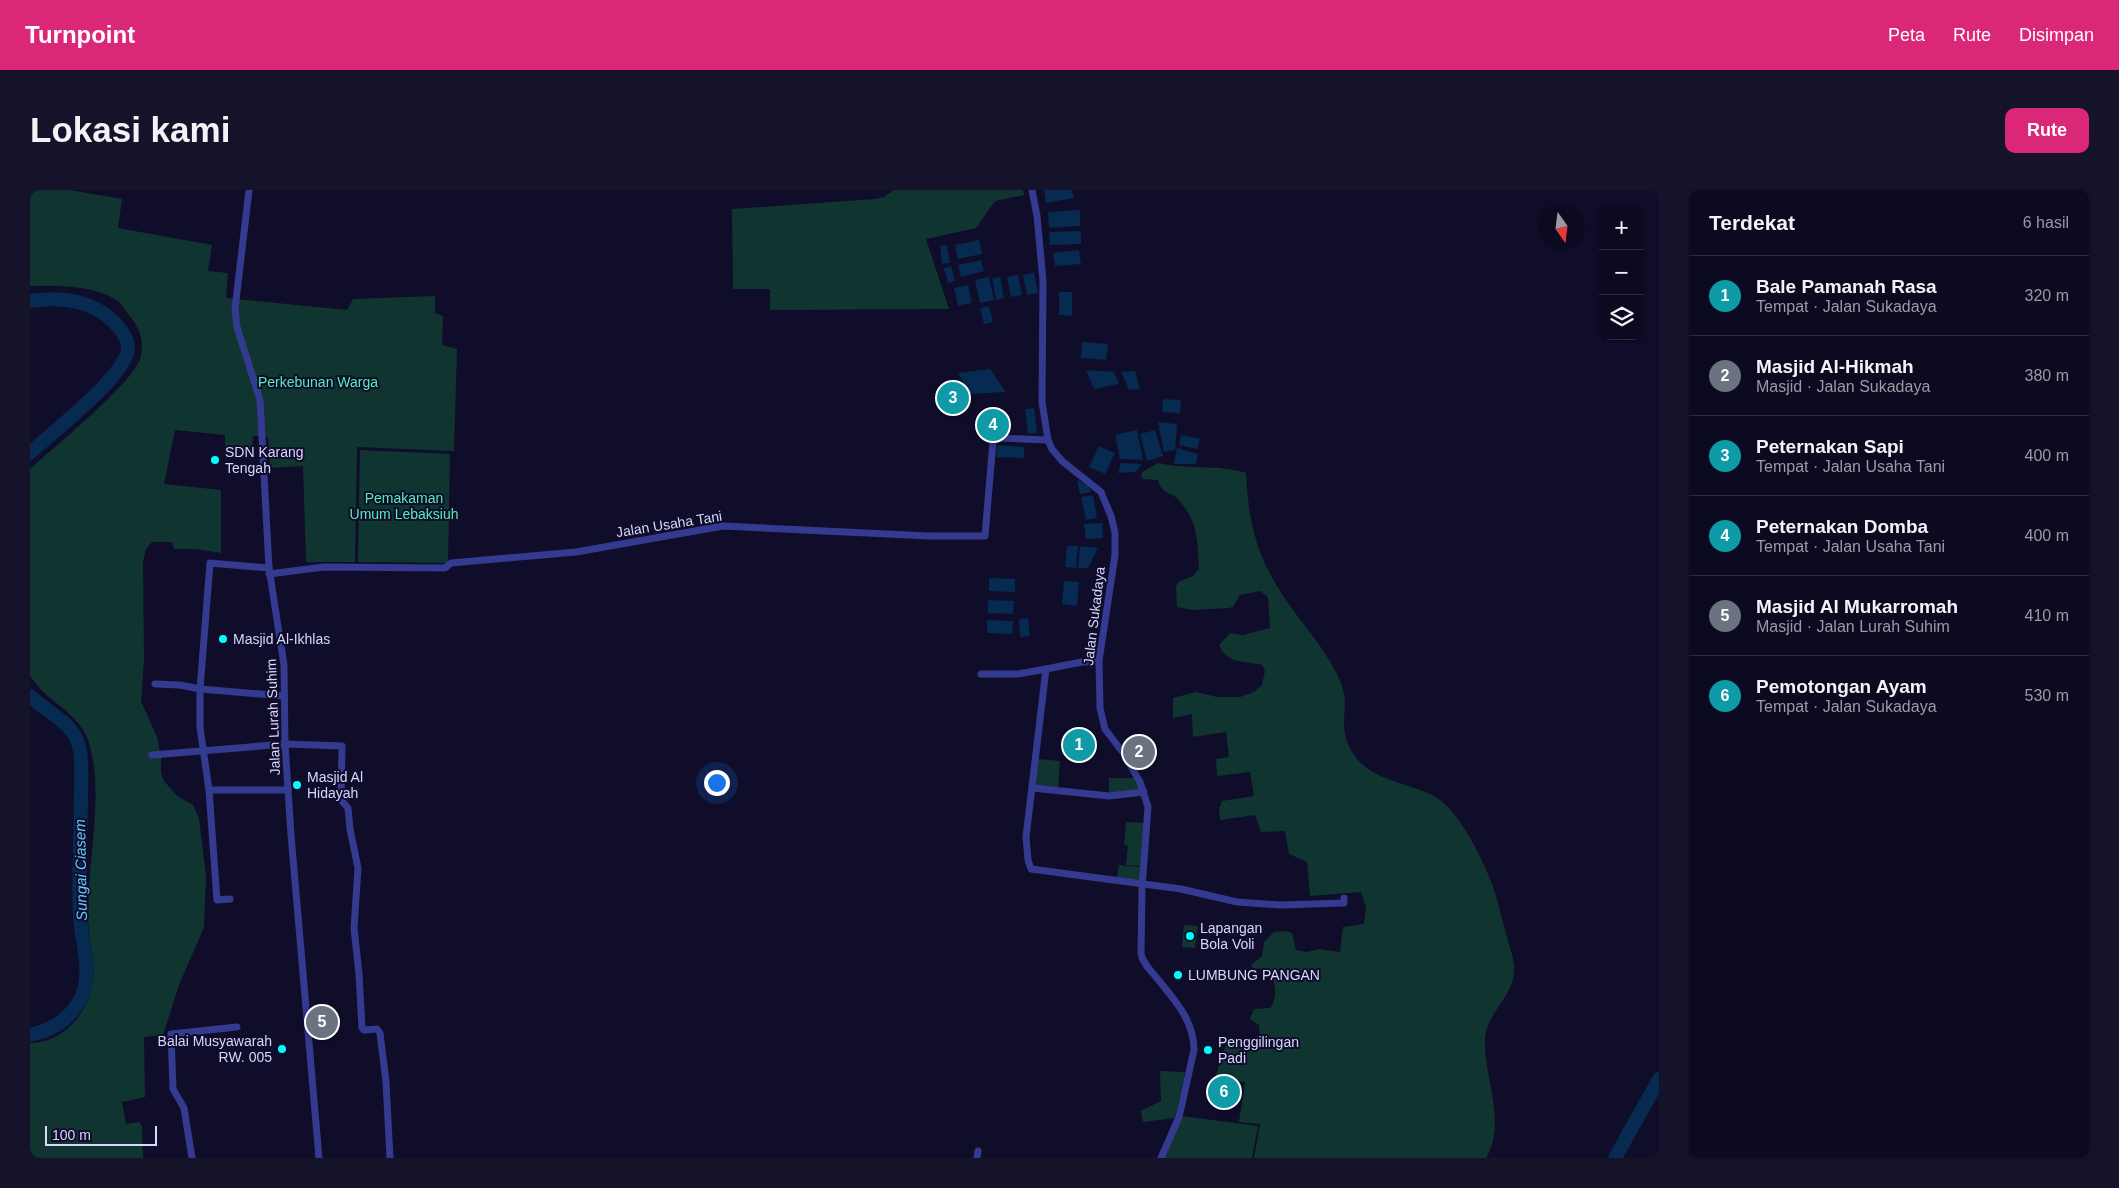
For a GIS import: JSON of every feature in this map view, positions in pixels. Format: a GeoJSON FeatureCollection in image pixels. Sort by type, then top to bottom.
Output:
{"type":"FeatureCollection","features":[{"type":"Feature","properties":{"kind":"street","name":"Jalan Lurah Suhim"},"geometry":{"type":"LineString","coordinates":[[249,190],[235,309],[237,326],[260,400],[269,571],[282,652],[288,790],[319,1158]]}},
{"type":"Feature","properties":{"kind":"street","name":"Jalan Sukadaya"},"geometry":{"type":"LineString","coordinates":[[1032,190],[1041,231],[1043,283],[1042,402],[1048,440],[1052,449],[1062,461],[1101,492],[1113,524],[1115,554],[1100,661],[1103,723],[1127,758],[1144,792],[1148,814],[1142,883],[1140,947],[1142,960],[1181,1009],[1189,1024],[1194,1040],[1194,1050],[1179,1117],[1161,1158]]}},
{"type":"Feature","properties":{"kind":"street","name":"Jalan Usaha Tani"},"geometry":{"type":"LineString","coordinates":[[200,689],[210,563],[269,571],[324,567],[445,568],[450,563],[576,552],[723,526],[929,536],[984,536],[993,441],[1001,438],[1048,440]]}},
{"type":"Feature","properties":{"kind":"street"},"geometry":{"type":"LineString","coordinates":[[981,674],[1018,674],[1082,662],[1100,661]]}},
{"type":"Feature","properties":{"kind":"street"},"geometry":{"type":"LineString","coordinates":[[1046,669],[1026,837],[1028,860],[1031,869],[1142,883],[1181,889],[1212,898],[1254,903],[1281,905],[1344,903],[1344,898]]}},
{"type":"Feature","properties":{"kind":"street"},"geometry":{"type":"LineString","coordinates":[[155,684],[284,696]]}},
{"type":"Feature","properties":{"kind":"street"},"geometry":{"type":"LineString","coordinates":[[200,689],[199,720],[209,790],[217,900],[230,899]]}},
{"type":"Feature","properties":{"kind":"street"},"geometry":{"type":"LineString","coordinates":[[152,755],[285,744],[342,746],[341,800],[348,808],[358,868],[354,928],[362,1028],[364,1030],[377,1029],[380,1033],[386,1082],[390,1158]]}},
{"type":"Feature","properties":{"kind":"street"},"geometry":{"type":"LineString","coordinates":[[1033,788],[1109,796],[1144,792]]}},
{"type":"Feature","properties":{"kind":"street"},"geometry":{"type":"LineString","coordinates":[[209,790],[288,790]]}},
{"type":"Feature","properties":{"kind":"street"},"geometry":{"type":"LineString","coordinates":[[192,1158],[184,1108],[173,1089],[171,1034],[237,1027]]}},
{"type":"Feature","properties":{"kind":"green space","name":"Perkebunan Warga"},"geometry":{"type":"Polygon","coordinates":[[[30,190],[70,190],[122,199],[118,228],[212,245],[208,271],[228,273],[226,298],[347,310],[353,299],[435,296],[435,313],[443,316],[442,345],[457,349],[454,451],[357,447],[355,562],[306,562],[303,466],[270,468],[268,437],[253,436],[252,451],[225,453],[225,435],[175,430],[164,484],[221,490],[221,553],[196,549],[174,549],[172,542],[152,542],[146,549],[143,561],[144,661],[141,701],[157,737],[161,757],[161,773],[164,781],[177,796],[193,805],[199,818],[206,876],[204,927],[179,985],[163,1035],[144,1037],[145,1097],[122,1102],[126,1124],[139,1122],[142,1126],[143,1158],[30,1158],[30,1043],[50,1039],[68,1028],[86,1004],[92,984],[93,963],[88,911],[95,781],[93,760],[85,733],[76,721],[43,692],[30,676],[30,469],[91,416],[123,384],[140,359],[142,340],[136,324],[120,303],[110,296],[76,287],[30,286],[30,190]]]}},
{"type":"Feature","properties":{"kind":"green space"},"geometry":{"type":"Polygon","coordinates":[[[894,190],[1023,190],[1024,195],[995,201],[976,228],[926,239],[949,309],[770,310],[770,289],[733,289],[732,209],[875,199],[884,197],[894,190]]]}},
{"type":"Feature","properties":{"kind":"green space","name":"Pemakaman Umum Lebaksiuh"},"geometry":{"type":"Polygon","coordinates":[[[360,450],[450,454],[448,563],[358,562],[360,450]]]}},
{"type":"Feature","properties":{"kind":"green space"},"geometry":{"type":"Polygon","coordinates":[[[1158,463],[1235,470],[1246,473],[1247,494],[1258,546],[1281,593],[1325,654],[1341,683],[1345,702],[1344,729],[1350,748],[1357,759],[1373,772],[1423,791],[1442,801],[1460,823],[1477,850],[1497,899],[1514,964],[1514,975],[1511,985],[1490,1020],[1485,1040],[1495,1115],[1495,1130],[1486,1158],[1254,1158],[1260,1124],[1239,1122],[1245,1082],[1215,1078],[1226,1044],[1248,1043],[1260,1037],[1259,1025],[1250,1019],[1254,1009],[1270,1008],[1273,1003],[1275,989],[1269,970],[1253,968],[1251,965],[1262,956],[1264,942],[1274,932],[1286,931],[1292,933],[1296,950],[1307,952],[1319,949],[1340,952],[1343,927],[1364,924],[1366,908],[1361,892],[1310,896],[1307,862],[1289,854],[1285,831],[1261,832],[1255,815],[1220,820],[1219,809],[1222,801],[1254,796],[1250,772],[1217,776],[1216,759],[1229,757],[1226,732],[1193,737],[1192,714],[1173,718],[1173,698],[1196,692],[1217,697],[1240,697],[1254,692],[1262,685],[1265,671],[1262,665],[1231,659],[1226,656],[1219,645],[1230,633],[1243,635],[1270,628],[1268,597],[1260,591],[1240,595],[1233,607],[1228,608],[1192,610],[1177,607],[1176,587],[1178,582],[1193,576],[1199,569],[1197,541],[1192,520],[1180,502],[1162,489],[1158,480],[1143,479],[1141,476],[1142,472],[1158,463]]]}},
{"type":"Feature","properties":{"kind":"green space"},"geometry":{"type":"Polygon","coordinates":[[[1038,759],[1060,761],[1058,789],[1035,786],[1038,759]]]}},
{"type":"Feature","properties":{"kind":"green space"},"geometry":{"type":"Polygon","coordinates":[[[1109,778],[1136,778],[1142,791],[1109,795],[1109,778]]]}},
{"type":"Feature","properties":{"kind":"green space"},"geometry":{"type":"Polygon","coordinates":[[[1126,822],[1145,823],[1141,866],[1126,865],[1128,846],[1124,845],[1126,822]]]}},
{"type":"Feature","properties":{"kind":"green space"},"geometry":{"type":"Polygon","coordinates":[[[1119,865],[1141,867],[1140,880],[1117,878],[1119,865]]]}},
{"type":"Feature","properties":{"kind":"green space","name":"Lapangan Bola Voli"},"geometry":{"type":"Polygon","coordinates":[[[1184,925],[1198,926],[1195,948],[1182,947],[1184,925]]]}},
{"type":"Feature","properties":{"kind":"green space"},"geometry":{"type":"Polygon","coordinates":[[[1160,1071],[1185,1072],[1175,1118],[1143,1122],[1141,1111],[1161,1101],[1160,1071]]]}},
{"type":"Feature","properties":{"kind":"green space"},"geometry":{"type":"Polygon","coordinates":[[[1181,1116],[1258,1126],[1252,1158],[1164,1158],[1181,1116]]]}},
{"type":"Feature","properties":{"kind":"water"},"geometry":{"type":"Polygon","coordinates":[[[1044,190],[1072,190],[1074,198],[1046,203],[1044,190]]]}},
{"type":"Feature","properties":{"kind":"water"},"geometry":{"type":"Polygon","coordinates":[[[1080,210],[1080,226],[1049,228],[1048,212],[1080,210]]]}},
{"type":"Feature","properties":{"kind":"water"},"geometry":{"type":"Polygon","coordinates":[[[1081,231],[1081,244],[1050,245],[1049,232],[1081,231]]]}},
{"type":"Feature","properties":{"kind":"water"},"geometry":{"type":"Polygon","coordinates":[[[979,240],[982,254],[958,259],[955,245],[979,240]]]}},
{"type":"Feature","properties":{"kind":"water"},"geometry":{"type":"Polygon","coordinates":[[[947,245],[950,263],[942,264],[940,246],[947,245]]]}},
{"type":"Feature","properties":{"kind":"water"},"geometry":{"type":"Polygon","coordinates":[[[1079,250],[1081,264],[1055,266],[1053,253],[1079,250]]]}},
{"type":"Feature","properties":{"kind":"water"},"geometry":{"type":"Polygon","coordinates":[[[981,260],[984,271],[961,277],[958,265],[981,260]]]}},
{"type":"Feature","properties":{"kind":"water"},"geometry":{"type":"Polygon","coordinates":[[[951,266],[955,281],[948,283],[944,268],[951,266]]]}},
{"type":"Feature","properties":{"kind":"water"},"geometry":{"type":"Polygon","coordinates":[[[1034,273],[1038,293],[1027,295],[1023,275],[1034,273]]]}},
{"type":"Feature","properties":{"kind":"water"},"geometry":{"type":"Polygon","coordinates":[[[1018,275],[1022,295],[1011,297],[1007,277],[1018,275]]]}},
{"type":"Feature","properties":{"kind":"water"},"geometry":{"type":"Polygon","coordinates":[[[989,277],[994,300],[980,303],[975,280],[989,277]]]}},
{"type":"Feature","properties":{"kind":"water"},"geometry":{"type":"Polygon","coordinates":[[[1000,277],[1004,298],[996,300],[992,278],[1000,277]]]}},
{"type":"Feature","properties":{"kind":"water"},"geometry":{"type":"Polygon","coordinates":[[[968,285],[972,303],[958,306],[954,288],[968,285]]]}},
{"type":"Feature","properties":{"kind":"water"},"geometry":{"type":"Polygon","coordinates":[[[1059,292],[1072,292],[1072,316],[1059,315],[1059,292]]]}},
{"type":"Feature","properties":{"kind":"water"},"geometry":{"type":"Polygon","coordinates":[[[989,306],[993,322],[984,324],[980,308],[989,306]]]}},
{"type":"Feature","properties":{"kind":"water"},"geometry":{"type":"Polygon","coordinates":[[[1082,342],[1108,344],[1106,360],[1081,358],[1082,342]]]}},
{"type":"Feature","properties":{"kind":"water"},"geometry":{"type":"Polygon","coordinates":[[[990,369],[1006,392],[970,394],[958,373],[990,369]]]}},
{"type":"Feature","properties":{"kind":"water"},"geometry":{"type":"Polygon","coordinates":[[[1086,370],[1114,372],[1119,384],[1094,389],[1086,370]]]}},
{"type":"Feature","properties":{"kind":"water"},"geometry":{"type":"Polygon","coordinates":[[[1135,371],[1140,389],[1129,390],[1121,372],[1135,371]]]}},
{"type":"Feature","properties":{"kind":"water"},"geometry":{"type":"Polygon","coordinates":[[[1163,399],[1181,400],[1180,413],[1162,412],[1163,399]]]}},
{"type":"Feature","properties":{"kind":"water"},"geometry":{"type":"Polygon","coordinates":[[[1034,408],[1037,433],[1028,434],[1025,409],[1034,408]]]}},
{"type":"Feature","properties":{"kind":"water"},"geometry":{"type":"Polygon","coordinates":[[[1158,422],[1177,424],[1175,450],[1164,452],[1158,422]]]}},
{"type":"Feature","properties":{"kind":"water"},"geometry":{"type":"Polygon","coordinates":[[[1137,430],[1143,460],[1120,459],[1115,435],[1137,430]]]}},
{"type":"Feature","properties":{"kind":"water"},"geometry":{"type":"Polygon","coordinates":[[[1155,430],[1163,456],[1147,461],[1140,434],[1155,430]]]}},
{"type":"Feature","properties":{"kind":"water"},"geometry":{"type":"Polygon","coordinates":[[[1181,435],[1200,439],[1197,449],[1179,445],[1181,435]]]}},
{"type":"Feature","properties":{"kind":"water"},"geometry":{"type":"Polygon","coordinates":[[[997,445],[1024,447],[1024,458],[996,457],[997,445]]]}},
{"type":"Feature","properties":{"kind":"water"},"geometry":{"type":"Polygon","coordinates":[[[1099,446],[1115,453],[1105,474],[1089,467],[1099,446]]]}},
{"type":"Feature","properties":{"kind":"water"},"geometry":{"type":"Polygon","coordinates":[[[1177,448],[1198,454],[1196,464],[1174,464],[1177,448]]]}},
{"type":"Feature","properties":{"kind":"water"},"geometry":{"type":"Polygon","coordinates":[[[1121,463],[1142,464],[1136,472],[1118,473],[1121,463]]]}},
{"type":"Feature","properties":{"kind":"water"},"geometry":{"type":"Polygon","coordinates":[[[1077,480],[1088,485],[1091,492],[1080,494],[1077,480]]]}},
{"type":"Feature","properties":{"kind":"water"},"geometry":{"type":"Polygon","coordinates":[[[1093,495],[1097,518],[1086,520],[1081,497],[1093,495]]]}},
{"type":"Feature","properties":{"kind":"water"},"geometry":{"type":"Polygon","coordinates":[[[1102,523],[1103,538],[1086,539],[1084,524],[1102,523]]]}},
{"type":"Feature","properties":{"kind":"water"},"geometry":{"type":"Polygon","coordinates":[[[1067,546],[1078,546],[1076,568],[1065,567],[1067,546]]]}},
{"type":"Feature","properties":{"kind":"water"},"geometry":{"type":"Polygon","coordinates":[[[1080,546],[1098,548],[1088,568],[1078,568],[1080,546]]]}},
{"type":"Feature","properties":{"kind":"water"},"geometry":{"type":"Polygon","coordinates":[[[989,578],[1015,579],[1015,592],[989,591],[989,578]]]}},
{"type":"Feature","properties":{"kind":"water"},"geometry":{"type":"Polygon","coordinates":[[[1064,581],[1079,582],[1077,606],[1062,604],[1064,581]]]}},
{"type":"Feature","properties":{"kind":"water"},"geometry":{"type":"Polygon","coordinates":[[[988,600],[1014,601],[1013,614],[988,613],[988,600]]]}},
{"type":"Feature","properties":{"kind":"water"},"geometry":{"type":"Polygon","coordinates":[[[1028,618],[1030,636],[1020,637],[1019,619],[1028,618]]]}},
{"type":"Feature","properties":{"kind":"water"},"geometry":{"type":"Polygon","coordinates":[[[987,620],[1013,621],[1012,634],[987,633],[987,620]]]}},
{"type":"Feature","properties":{"kind":"waterway","name":"Sungai Ciasem"},"geometry":{"type":"LineString","coordinates":[[30,301],[50,299],[70,301],[98,310],[117,326],[126,338],[128,347],[125,358],[103,387],[30,453]]}},
{"type":"Feature","properties":{"kind":"waterway","name":"Sungai Ciasem"},"geometry":{"type":"LineString","coordinates":[[30,696],[68,727],[79,746],[81,759],[79,902],[86,957],[85,986],[82,996],[73,1011],[54,1026],[30,1035]]}},
{"type":"Feature","properties":{"kind":"waterway"},"geometry":{"type":"LineString","coordinates":[[1615,1158],[1659,1079]]}},
{"type":"Feature","properties":{"kind":"place","name":"Peternakan Sapi"},"geometry":{"type":"Point","coordinates":[953,398]}},
{"type":"Feature","properties":{"kind":"place","name":"Peternakan Domba"},"geometry":{"type":"Point","coordinates":[993,425]}},
{"type":"Feature","properties":{"kind":"place","name":"SDN Karang Tengah"},"geometry":{"type":"Point","coordinates":[215,460]}},
{"type":"Feature","properties":{"kind":"place","name":"Masjid Al-Ikhlas"},"geometry":{"type":"Point","coordinates":[223,639]}},
{"type":"Feature","properties":{"kind":"place","name":"Bale Pamanah Rasa"},"geometry":{"type":"Point","coordinates":[1079,745]}},
{"type":"Feature","properties":{"kind":"place","name":"Masjid Al-Hikmah"},"geometry":{"type":"Point","coordinates":[1139,752]}},
{"type":"Feature","properties":{"kind":"place","name":"Masjid Al Hidayah"},"geometry":{"type":"Point","coordinates":[297,785]}},
{"type":"Feature","properties":{"kind":"place","name":"Lapangan Bola Voli"},"geometry":{"type":"Point","coordinates":[1190,936]}},
{"type":"Feature","properties":{"kind":"place","name":"LUMBUNG PANGAN"},"geometry":{"type":"Point","coordinates":[1178,975]}},
{"type":"Feature","properties":{"kind":"place","name":"Masjid Al Mukarromah"},"geometry":{"type":"Point","coordinates":[322,1022]}},
{"type":"Feature","properties":{"kind":"place","name":"Balai Musyawarah RW. 005"},"geometry":{"type":"Point","coordinates":[282,1049]}},
{"type":"Feature","properties":{"kind":"place","name":"Penggilingan Padi"},"geometry":{"type":"Point","coordinates":[1208,1050]}},
{"type":"Feature","properties":{"kind":"place","name":"Pemotongan Ayam"},"geometry":{"type":"Point","coordinates":[1224,1092]}}]}
